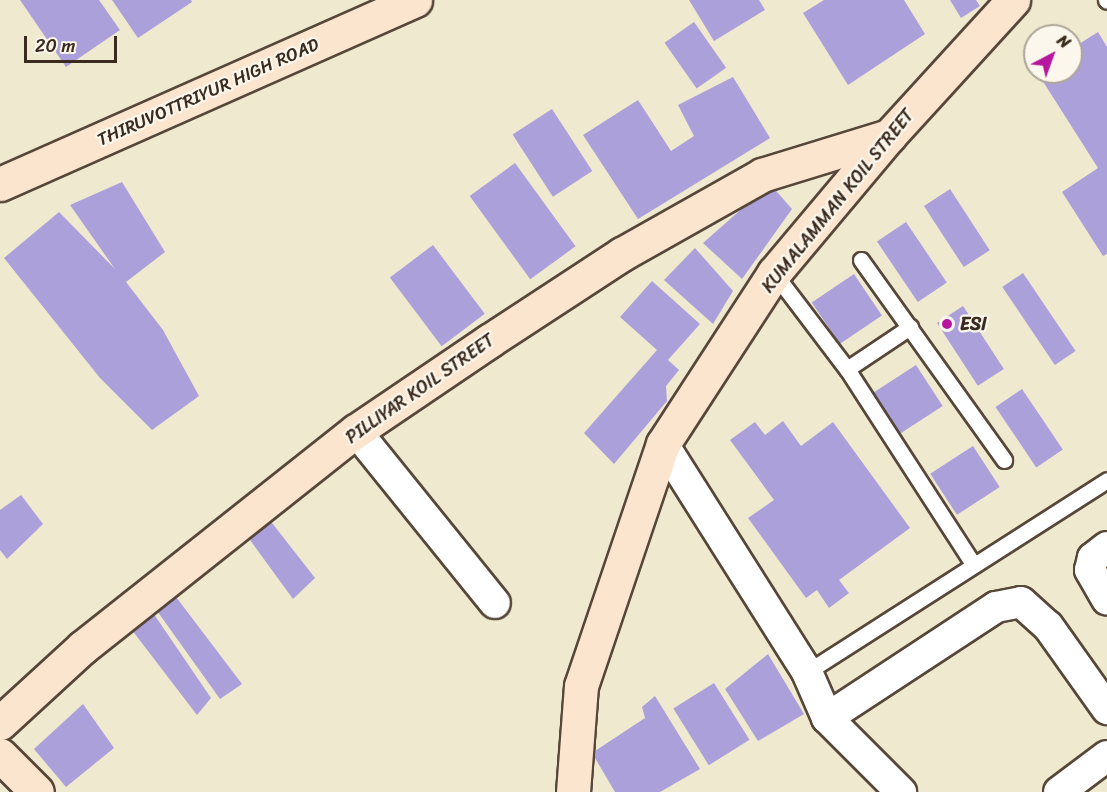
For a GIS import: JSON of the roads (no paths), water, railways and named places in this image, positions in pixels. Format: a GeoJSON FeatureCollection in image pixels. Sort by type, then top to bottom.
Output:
{"type":"FeatureCollection","features":[{"type":"Feature","properties":{"kind":"main road","name":"THIRUVOTTRIYUR HIGH ROAD"},"geometry":{"type":"LineString","coordinates":[[0,184],[415,0]]}},
{"type":"Feature","properties":{"kind":"main road","name":"KUMALAMMAN KOIL STREET"},"geometry":{"type":"LineString","coordinates":[[573,792],[581,686],[663,444],[774,273],[889,136],[1013,0]]}},
{"type":"Feature","properties":{"kind":"main road","name":"PILLIYAR KOIL STREET"},"geometry":{"type":"LineString","coordinates":[[0,723],[83,647],[356,431],[622,254],[762,175],[889,136]]}},
{"type":"Feature","properties":{"kind":"main road"},"geometry":{"type":"LineString","coordinates":[[0,754],[37,792]]}},
{"type":"Feature","properties":{"kind":"street"},"geometry":{"type":"LineString","coordinates":[[356,431],[495,603]]}},
{"type":"Feature","properties":{"kind":"street"},"geometry":{"type":"LineString","coordinates":[[663,444],[807,672],[827,718],[901,792]]}},
{"type":"Feature","properties":{"kind":"street"},"geometry":{"type":"LineString","coordinates":[[1107,546],[1093,558],[1090,570],[1107,600]]}},
{"type":"Feature","properties":{"kind":"street"},"geometry":{"type":"LineString","coordinates":[[827,718],[996,607],[1021,602],[1048,626],[1103,693]]}},
{"type":"Feature","properties":{"kind":"street"},"geometry":{"type":"LineString","coordinates":[[1059,792],[1107,756]]}},
{"type":"Feature","properties":{"kind":"lane"},"geometry":{"type":"LineString","coordinates":[[861,260],[1004,460]]}},
{"type":"Feature","properties":{"kind":"lane"},"geometry":{"type":"LineString","coordinates":[[774,273],[847,369],[972,562]]}},
{"type":"Feature","properties":{"kind":"lane"},"geometry":{"type":"LineString","coordinates":[[847,369],[910,327]]}},
{"type":"Feature","properties":{"kind":"lane"},"geometry":{"type":"LineString","coordinates":[[807,672],[972,562],[1107,480]]}},
{"type":"Feature","properties":{"kind":"place","name":"ESI"},"geometry":{"type":"Point","coordinates":[947,324]}}]}
